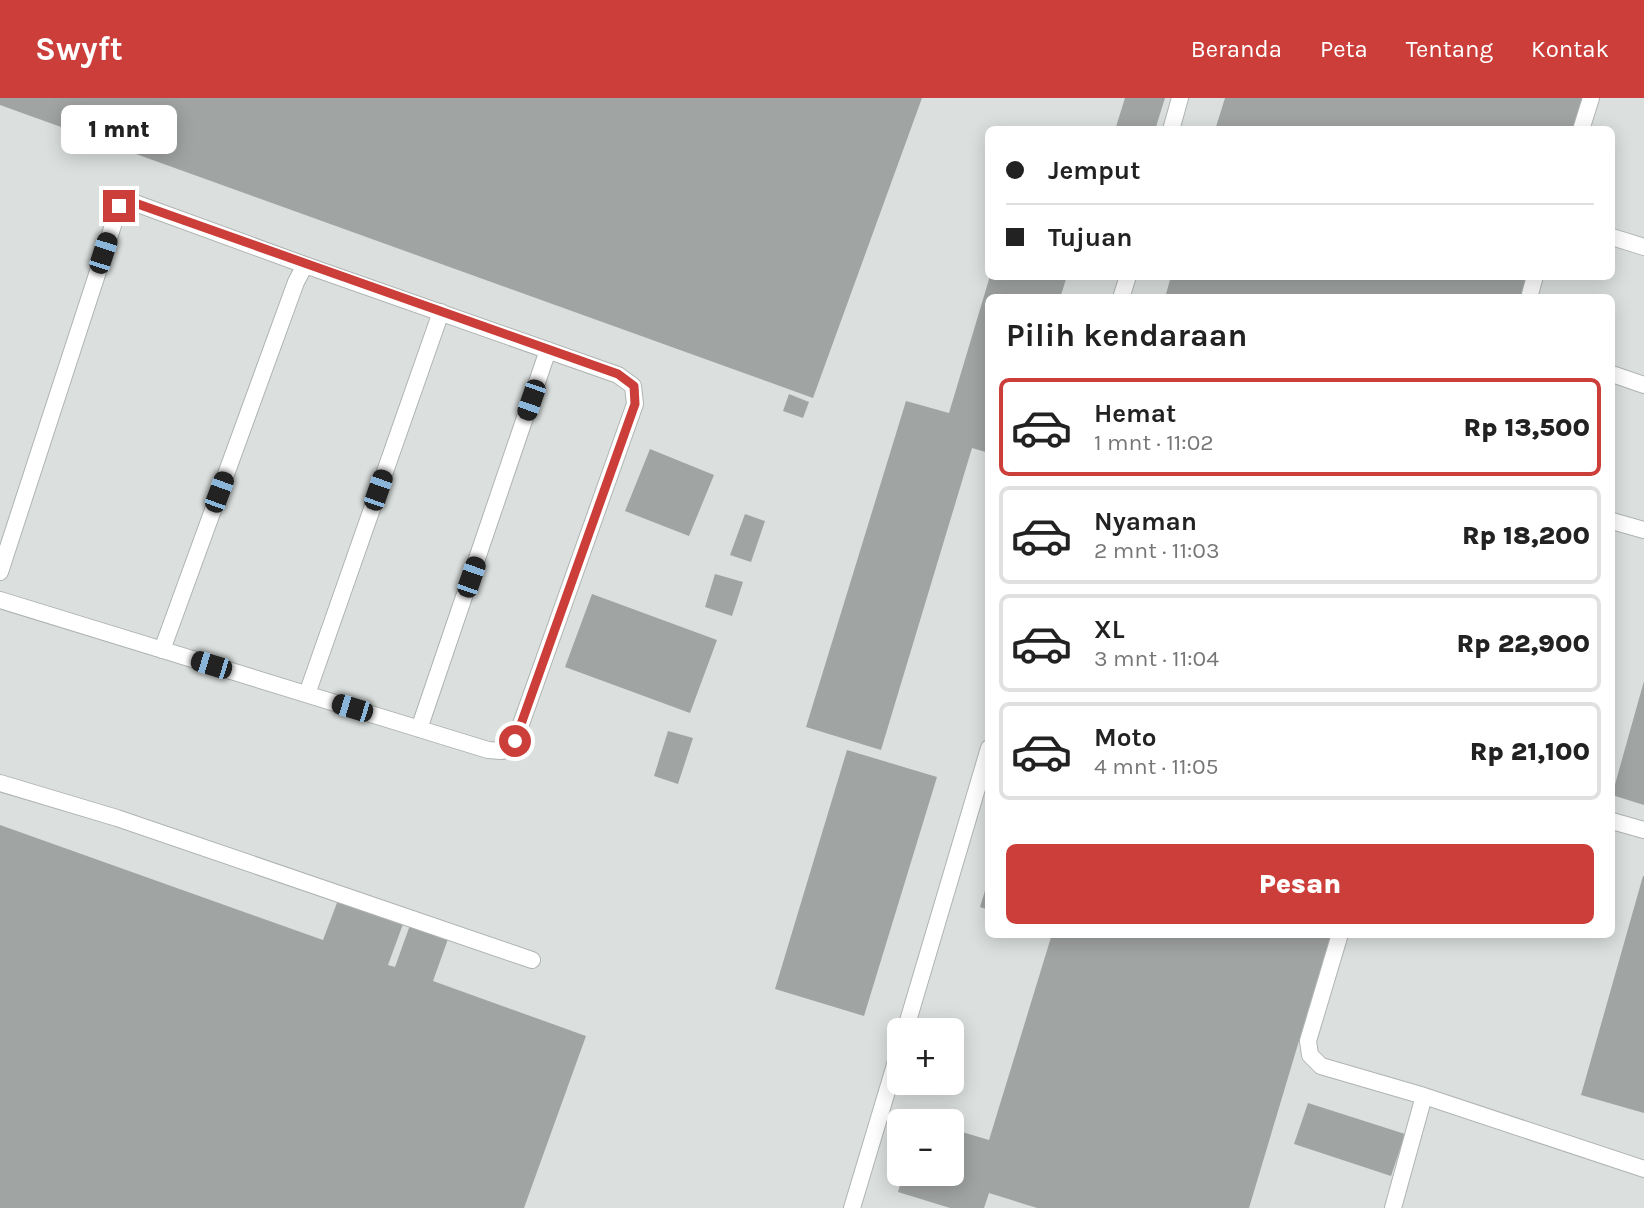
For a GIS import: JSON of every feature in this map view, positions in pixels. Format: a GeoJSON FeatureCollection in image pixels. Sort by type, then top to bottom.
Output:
{"type":"FeatureCollection","features":[{"type":"Feature","properties":{"kind":"lane"},"geometry":{"type":"LineString","coordinates":[[1172,126],[1181,98]]}},
{"type":"Feature","properties":{"kind":"lane"},"geometry":{"type":"LineString","coordinates":[[1582,126],[1591,98]]}},
{"type":"Feature","properties":{"kind":"lane"},"geometry":{"type":"LineString","coordinates":[[0,572],[119,206],[135,203],[618,374],[634,386],[635,404],[515,741],[502,751],[488,750],[0,600]]}},
{"type":"Feature","properties":{"kind":"lane"},"geometry":{"type":"LineString","coordinates":[[1615,238],[1644,247]]}},
{"type":"Feature","properties":{"kind":"lane"},"geometry":{"type":"LineString","coordinates":[[162,650],[296,282],[305,265]]}},
{"type":"Feature","properties":{"kind":"lane"},"geometry":{"type":"LineString","coordinates":[[306,694],[440,312]]}},
{"type":"Feature","properties":{"kind":"lane"},"geometry":{"type":"LineString","coordinates":[[419,729],[548,350]]}},
{"type":"Feature","properties":{"kind":"lane"},"geometry":{"type":"LineString","coordinates":[[1615,375],[1644,385]]}},
{"type":"Feature","properties":{"kind":"lane"},"geometry":{"type":"LineString","coordinates":[[1615,522],[1644,530]]}},
{"type":"Feature","properties":{"kind":"lane"},"geometry":{"type":"LineString","coordinates":[[909,1018],[985,761]]}},
{"type":"Feature","properties":{"kind":"lane"},"geometry":{"type":"LineString","coordinates":[[0,783],[117,818],[532,960]]}},
{"type":"Feature","properties":{"kind":"lane"},"geometry":{"type":"LineString","coordinates":[[1615,822],[1644,830]]}},
{"type":"Feature","properties":{"kind":"lane"},"geometry":{"type":"LineString","coordinates":[[1339,938],[1308,1041],[1310,1055],[1321,1066],[1424,1096],[1644,1169]]}},
{"type":"Feature","properties":{"kind":"lane"},"geometry":{"type":"LineString","coordinates":[[852,1208],[887,1091]]}},
{"type":"Feature","properties":{"kind":"lane"},"geometry":{"type":"LineString","coordinates":[[1394,1208],[1424,1096]]}},
{"type":"Feature","properties":{"kind":"building"},"geometry":{"type":"Polygon","coordinates":[[[0,98],[922,98],[813,398],[0,105],[0,98]]]}},
{"type":"Feature","properties":{"kind":"building"},"geometry":{"type":"Polygon","coordinates":[[[1125,98],[1165,98],[1156,126],[1116,126],[1125,98]]]}},
{"type":"Feature","properties":{"kind":"building"},"geometry":{"type":"Polygon","coordinates":[[[1225,98],[1585,98],[1576,126],[1216,126],[1225,98]]]}},
{"type":"Feature","properties":{"kind":"building"},"geometry":{"type":"Polygon","coordinates":[[[989,280],[1066,280],[1061,294],[985,294],[985,452],[972,448],[881,750],[806,727],[906,401],[949,413],[989,280]]]}},
{"type":"Feature","properties":{"kind":"building"},"geometry":{"type":"Polygon","coordinates":[[[1170,280],[1530,280],[1525,294],[1166,294],[1170,280]]]}},
{"type":"Feature","properties":{"kind":"building"},"geometry":{"type":"Polygon","coordinates":[[[789,394],[809,402],[803,418],[783,411],[789,394]]]}},
{"type":"Feature","properties":{"kind":"building"},"geometry":{"type":"Polygon","coordinates":[[[650,449],[714,475],[689,536],[625,511],[650,449]]]}},
{"type":"Feature","properties":{"kind":"building"},"geometry":{"type":"Polygon","coordinates":[[[745,514],[765,521],[751,562],[730,555],[745,514]]]}},
{"type":"Feature","properties":{"kind":"building"},"geometry":{"type":"Polygon","coordinates":[[[715,574],[743,582],[732,616],[705,607],[715,574]]]}},
{"type":"Feature","properties":{"kind":"building"},"geometry":{"type":"Polygon","coordinates":[[[592,594],[717,640],[690,713],[565,667],[592,594]]]}},
{"type":"Feature","properties":{"kind":"building"},"geometry":{"type":"Polygon","coordinates":[[[1644,681],[1644,805],[1615,796],[1615,784],[1644,681]]]}},
{"type":"Feature","properties":{"kind":"building"},"geometry":{"type":"Polygon","coordinates":[[[668,731],[693,738],[678,784],[654,776],[668,731]]]}},
{"type":"Feature","properties":{"kind":"building"},"geometry":{"type":"Polygon","coordinates":[[[847,750],[937,777],[864,1016],[775,989],[847,750]]]}},
{"type":"Feature","properties":{"kind":"building"},"geometry":{"type":"Polygon","coordinates":[[[0,825],[323,940],[338,900],[403,924],[388,965],[395,967],[410,925],[448,939],[433,981],[586,1036],[524,1208],[0,1208],[0,825]]]}},
{"type":"Feature","properties":{"kind":"building"},"geometry":{"type":"Polygon","coordinates":[[[1644,876],[1644,1113],[1581,1095],[1644,876]]]}},
{"type":"Feature","properties":{"kind":"building"},"geometry":{"type":"Polygon","coordinates":[[[985,891],[985,909],[980,907],[985,891]]]}},
{"type":"Feature","properties":{"kind":"building"},"geometry":{"type":"Polygon","coordinates":[[[1051,938],[1330,938],[1249,1208],[1037,1208],[989,1193],[984,1208],[950,1208],[898,1192],[900,1186],[964,1186],[964,1133],[989,1140],[1051,938]]]}},
{"type":"Feature","properties":{"kind":"building"},"geometry":{"type":"Polygon","coordinates":[[[1308,1103],[1405,1134],[1391,1176],[1294,1144],[1308,1103]]]}},
{"type":"Feature","properties":{"kind":"route"},"geometry":{"type":"LineString","coordinates":[[119,206],[135,203],[618,374],[634,386],[635,404],[515,741]]}}]}
